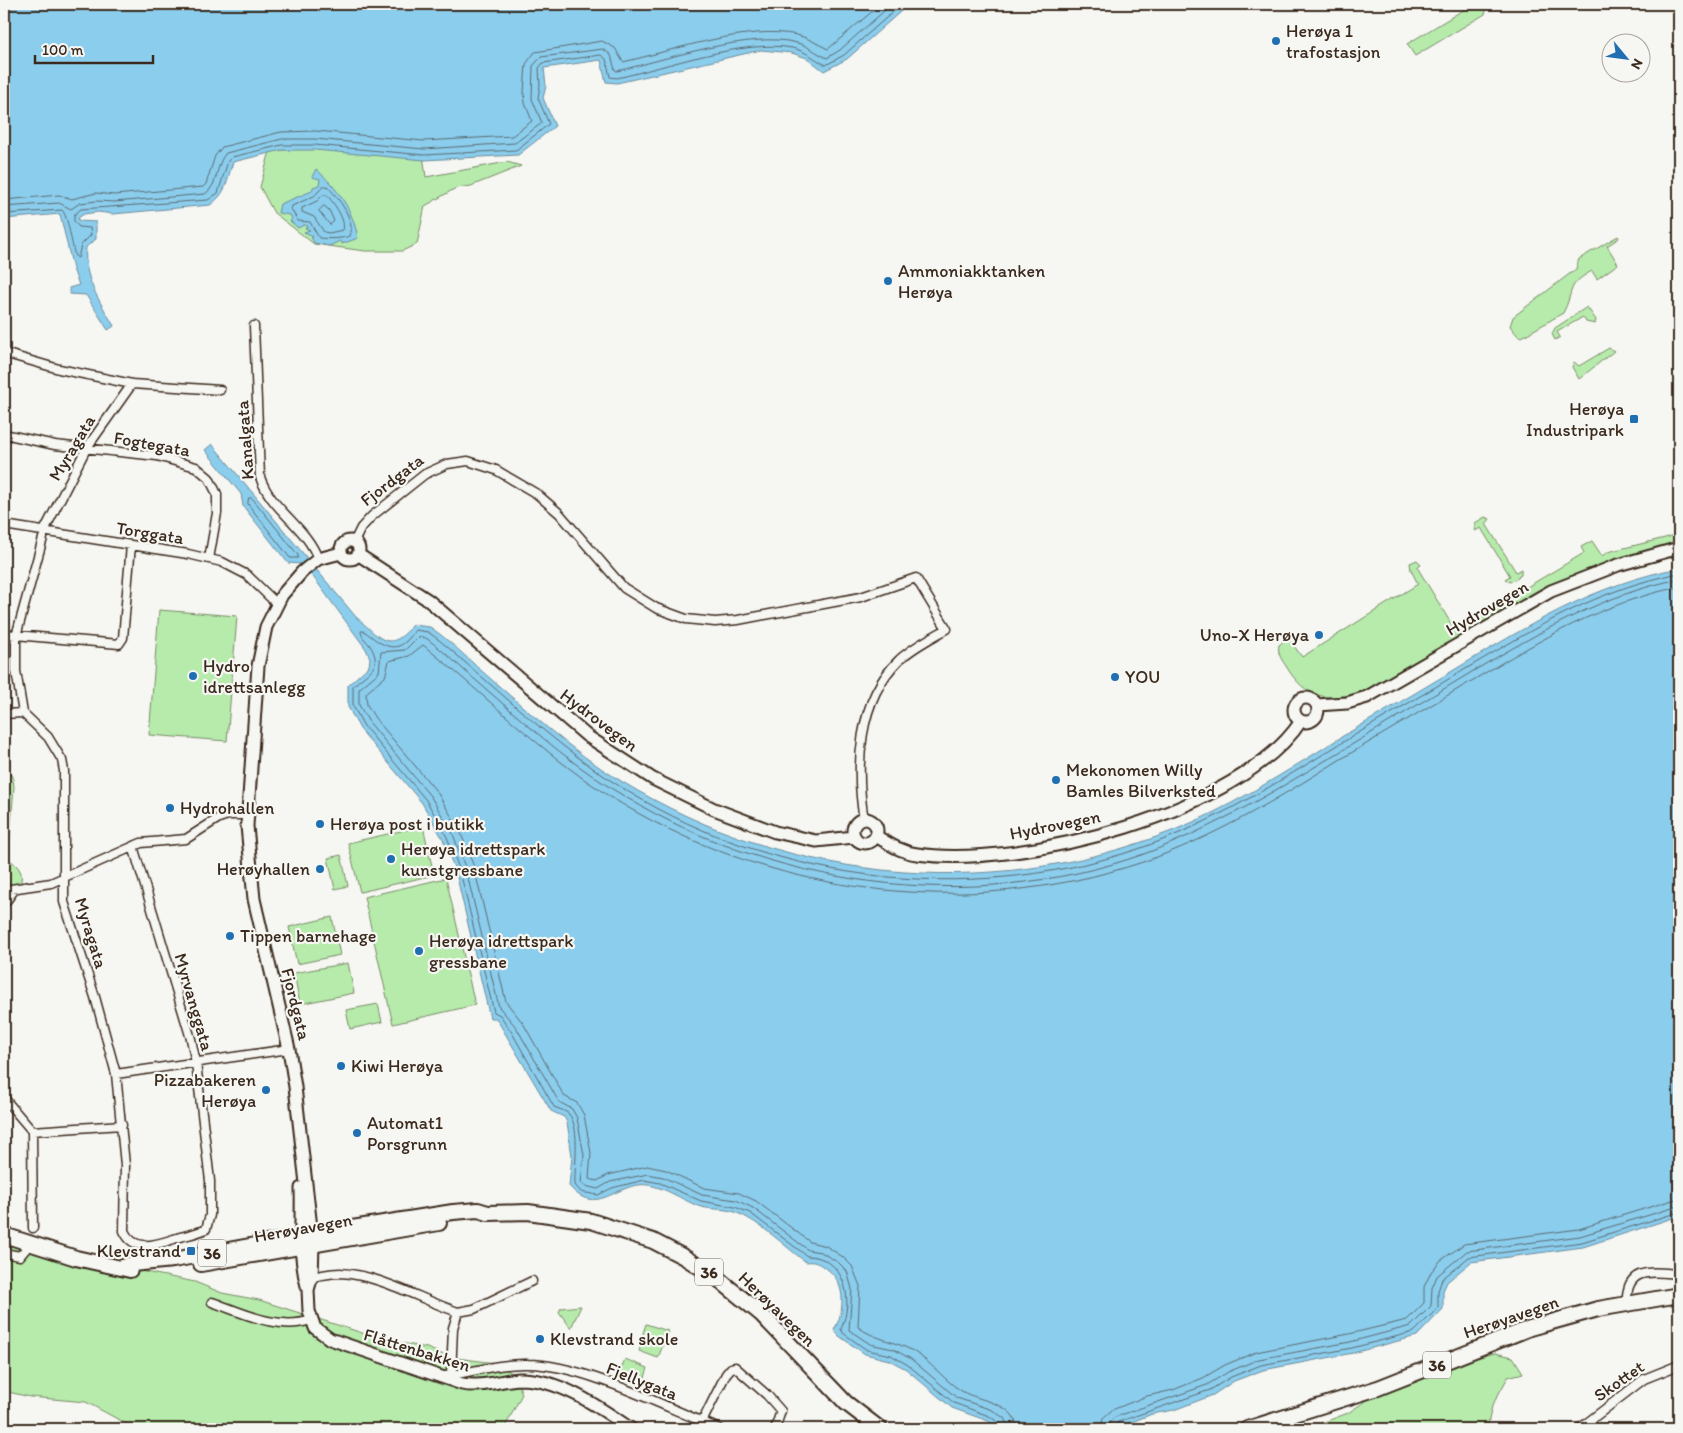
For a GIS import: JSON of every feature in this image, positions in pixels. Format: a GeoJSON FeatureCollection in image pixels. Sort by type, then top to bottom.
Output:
{"type":"FeatureCollection","features":[{"type":"Feature","properties":{"kind":"highway","name":"Herøyavegen"},"geometry":{"type":"LineString","coordinates":[[4,1235],[90,1262],[132,1270],[174,1269],[442,1213],[478,1210],[488,1213],[541,1213],[598,1222],[638,1235],[684,1256],[745,1300],[840,1397],[880,1429]]}},
{"type":"Feature","properties":{"kind":"highway","name":"Herøyavegen"},"geometry":{"type":"LineString","coordinates":[[1247,1429],[1378,1388],[1530,1328],[1577,1314],[1679,1295]]}},
{"type":"Feature","properties":{"kind":"street","name":"Kanalgata"},"geometry":{"type":"LineString","coordinates":[[254,326],[259,468],[263,487],[312,545],[312,564]]}},
{"type":"Feature","properties":{"kind":"street"},"geometry":{"type":"LineString","coordinates":[[4,353],[59,369],[132,384],[220,390]]}},
{"type":"Feature","properties":{"kind":"street","name":"Myragata"},"geometry":{"type":"LineString","coordinates":[[132,384],[86,449],[44,534],[16,636],[16,670],[23,713],[48,737],[62,760],[66,790],[64,902],[96,997],[116,1074],[125,1165],[124,1231],[133,1243],[153,1246],[206,1229]]}},
{"type":"Feature","properties":{"kind":"street","name":"Fogtegata"},"geometry":{"type":"LineString","coordinates":[[4,434],[55,445],[157,456],[186,464],[203,472],[214,486],[218,503],[209,558]]}},
{"type":"Feature","properties":{"kind":"street","name":"Fjordgata"},"geometry":{"type":"LineString","coordinates":[[354,542],[361,528],[372,516],[425,474],[447,464],[463,461],[496,470],[537,494],[559,513],[624,588],[656,608],[686,619],[715,622],[738,620],[861,597],[916,578],[947,629],[901,658],[887,674],[875,694],[865,721],[862,750],[861,792],[864,820]]}},
{"type":"Feature","properties":{"kind":"street","name":"Torggata"},"geometry":{"type":"LineString","coordinates":[[4,525],[44,534],[131,545],[209,558],[239,569],[257,583],[277,604]]}},
{"type":"Feature","properties":{"kind":"street"},"geometry":{"type":"LineString","coordinates":[[354,542],[360,548],[359,555],[349,560],[341,553],[344,544],[354,542]]}},
{"type":"Feature","properties":{"kind":"street"},"geometry":{"type":"LineString","coordinates":[[4,634],[119,644],[122,638],[131,545]]}},
{"type":"Feature","properties":{"kind":"street","name":"Hydrovegen"},"geometry":{"type":"LineString","coordinates":[[1318,705],[1347,703],[1368,697],[1551,591],[1618,564],[1679,548]]}},
{"type":"Feature","properties":{"kind":"street"},"geometry":{"type":"LineString","coordinates":[[312,564],[341,553]]}},
{"type":"Feature","properties":{"kind":"street","name":"Hydrovegen"},"geometry":{"type":"LineString","coordinates":[[359,555],[428,600],[587,736],[653,779],[714,809],[775,832],[816,841],[854,837]]}},
{"type":"Feature","properties":{"kind":"street","name":"Fjordgata"},"geometry":{"type":"LineString","coordinates":[[307,1241],[300,1180],[303,1171],[300,1126],[289,1049],[254,899],[248,850],[248,815],[258,666],[266,627],[277,604],[292,582],[312,564]]}},
{"type":"Feature","properties":{"kind":"street"},"geometry":{"type":"LineString","coordinates":[[1306,698],[1313,700],[1318,705],[1318,715],[1311,721],[1301,721],[1294,711],[1296,703],[1306,698]]}},
{"type":"Feature","properties":{"kind":"street"},"geometry":{"type":"LineString","coordinates":[[4,714],[23,713]]}},
{"type":"Feature","properties":{"kind":"street","name":"Hydrovegen"},"geometry":{"type":"LineString","coordinates":[[876,836],[897,849],[911,853],[952,857],[1038,849],[1089,838],[1122,829],[1176,808],[1236,779],[1278,751],[1301,721]]}},
{"type":"Feature","properties":{"kind":"street"},"geometry":{"type":"LineString","coordinates":[[4,890],[15,890],[63,878],[133,846],[146,842],[186,839],[219,818],[228,815],[248,815]]}},
{"type":"Feature","properties":{"kind":"street"},"geometry":{"type":"LineString","coordinates":[[864,820],[874,825],[876,836],[870,842],[863,843],[854,837],[853,832],[856,823],[864,820]]}},
{"type":"Feature","properties":{"kind":"street","name":"Myrvanggata"},"geometry":{"type":"LineString","coordinates":[[133,846],[196,1062],[210,1181],[210,1215],[206,1229]]}},
{"type":"Feature","properties":{"kind":"street"},"geometry":{"type":"LineString","coordinates":[[4,904],[15,890]]}},
{"type":"Feature","properties":{"kind":"street"},"geometry":{"type":"LineString","coordinates":[[116,1074],[289,1049]]}},
{"type":"Feature","properties":{"kind":"street"},"geometry":{"type":"LineString","coordinates":[[4,1098],[32,1131],[33,1228]]}},
{"type":"Feature","properties":{"kind":"street"},"geometry":{"type":"LineString","coordinates":[[32,1131],[122,1125]]}},
{"type":"Feature","properties":{"kind":"street"},"geometry":{"type":"LineString","coordinates":[[212,1302],[283,1324],[299,1324],[311,1320],[307,1241]]}},
{"type":"Feature","properties":{"kind":"street"},"geometry":{"type":"LineString","coordinates":[[4,1253],[20,1256],[30,1244]]}},
{"type":"Feature","properties":{"kind":"street"},"geometry":{"type":"LineString","coordinates":[[308,1277],[338,1273],[358,1276],[415,1294],[458,1312],[474,1309],[532,1281]]}},
{"type":"Feature","properties":{"kind":"street"},"geometry":{"type":"LineString","coordinates":[[1627,1304],[1627,1289],[1634,1278],[1640,1274],[1679,1274]]}},
{"type":"Feature","properties":{"kind":"street"},"geometry":{"type":"LineString","coordinates":[[451,1375],[453,1328],[458,1312]]}},
{"type":"Feature","properties":{"kind":"street","name":"Flåttenbakken"},"geometry":{"type":"LineString","coordinates":[[311,1320],[317,1331],[330,1340],[471,1386],[521,1379],[543,1382],[588,1402],[631,1429]]}},
{"type":"Feature","properties":{"kind":"street","name":"Fjellygata"},"geometry":{"type":"LineString","coordinates":[[439,1377],[528,1364],[551,1366],[594,1378],[720,1429]]}},
{"type":"Feature","properties":{"kind":"street","name":"Skottet"},"geometry":{"type":"LineString","coordinates":[[1580,1429],[1644,1379],[1679,1365]]}},
{"type":"Feature","properties":{"kind":"street"},"geometry":{"type":"LineString","coordinates":[[702,1422],[726,1374],[731,1368],[736,1367],[767,1394],[781,1411],[775,1429]]}},
{"type":"Feature","properties":{"kind":"green space"},"geometry":{"type":"Polygon","coordinates":[[[1473,4],[1488,4],[1485,14],[1415,56],[1407,44],[1473,4]]]}},
{"type":"Feature","properties":{"kind":"green space"},"geometry":{"type":"Polygon","coordinates":[[[326,147],[423,155],[426,177],[507,162],[521,166],[471,186],[456,188],[425,206],[417,244],[402,251],[365,251],[314,244],[274,213],[260,187],[270,151],[326,147]]]}},
{"type":"Feature","properties":{"kind":"green space"},"geometry":{"type":"Polygon","coordinates":[[[1618,236],[1619,238],[1607,246],[1618,264],[1597,279],[1592,271],[1583,276],[1574,285],[1563,313],[1522,337],[1518,336],[1510,326],[1513,317],[1576,269],[1579,259],[1618,236]]]}},
{"type":"Feature","properties":{"kind":"green space"},"geometry":{"type":"Polygon","coordinates":[[[1587,307],[1596,320],[1595,324],[1586,322],[1583,317],[1557,332],[1560,337],[1555,340],[1552,334],[1555,328],[1587,307]]]}},
{"type":"Feature","properties":{"kind":"green space"},"geometry":{"type":"Polygon","coordinates":[[[1609,348],[1614,351],[1579,379],[1572,367],[1574,362],[1579,366],[1609,348]]]}},
{"type":"Feature","properties":{"kind":"green space"},"geometry":{"type":"Polygon","coordinates":[[[1485,517],[1490,519],[1486,524],[1516,572],[1521,569],[1521,575],[1510,582],[1505,579],[1510,576],[1481,528],[1475,531],[1475,523],[1485,517]]]}},
{"type":"Feature","properties":{"kind":"green space"},"geometry":{"type":"Polygon","coordinates":[[[1679,531],[1679,543],[1633,556],[1362,692],[1328,697],[1310,692],[1301,686],[1279,654],[1279,645],[1286,639],[1289,639],[1302,657],[1418,584],[1411,570],[1410,563],[1417,560],[1421,564],[1417,567],[1452,625],[1457,622],[1460,627],[1584,553],[1581,547],[1592,541],[1602,556],[1608,552],[1669,537],[1679,531]]]}},
{"type":"Feature","properties":{"kind":"green space","name":"Hydro idrettsanlegg"},"geometry":{"type":"Polygon","coordinates":[[[159,610],[237,616],[227,741],[149,735],[159,610]]]}},
{"type":"Feature","properties":{"kind":"green space"},"geometry":{"type":"Polygon","coordinates":[[[4,765],[13,778],[14,787],[8,859],[20,870],[21,882],[14,894],[4,905],[4,765]]]}},
{"type":"Feature","properties":{"kind":"green space","name":"Herøya idrettspark kunstgressbane"},"geometry":{"type":"Polygon","coordinates":[[[423,826],[434,875],[360,892],[348,843],[423,826]]]}},
{"type":"Feature","properties":{"kind":"green space"},"geometry":{"type":"Polygon","coordinates":[[[341,855],[348,886],[335,889],[328,858],[341,855]]]}},
{"type":"Feature","properties":{"kind":"green space","name":"Herøya idrettspark gressbane"},"geometry":{"type":"Polygon","coordinates":[[[446,878],[475,1005],[393,1024],[364,897],[446,878]]]}},
{"type":"Feature","properties":{"kind":"green space"},"geometry":{"type":"Polygon","coordinates":[[[332,917],[340,955],[297,964],[289,927],[332,917]]]}},
{"type":"Feature","properties":{"kind":"green space"},"geometry":{"type":"Polygon","coordinates":[[[348,963],[354,993],[300,1004],[294,973],[348,963]]]}},
{"type":"Feature","properties":{"kind":"green space"},"geometry":{"type":"Polygon","coordinates":[[[378,1004],[382,1022],[350,1029],[346,1010],[378,1004]]]}},
{"type":"Feature","properties":{"kind":"green space"},"geometry":{"type":"Polygon","coordinates":[[[4,1235],[86,1260],[195,1282],[222,1293],[259,1300],[381,1339],[427,1348],[449,1357],[495,1363],[515,1375],[522,1394],[504,1429],[136,1429],[86,1402],[30,1397],[4,1391],[4,1235]]]}},
{"type":"Feature","properties":{"kind":"green space"},"geometry":{"type":"Polygon","coordinates":[[[581,1306],[571,1328],[559,1312],[561,1308],[581,1306]]]}},
{"type":"Feature","properties":{"kind":"green space"},"geometry":{"type":"Polygon","coordinates":[[[646,1324],[668,1331],[663,1344],[642,1336],[646,1324]]]}},
{"type":"Feature","properties":{"kind":"green space"},"geometry":{"type":"Polygon","coordinates":[[[643,1338],[663,1345],[658,1358],[639,1351],[643,1338]]]}},
{"type":"Feature","properties":{"kind":"green space"},"geometry":{"type":"Polygon","coordinates":[[[1495,1353],[1513,1357],[1523,1373],[1508,1377],[1492,1406],[1487,1429],[1306,1429],[1348,1413],[1400,1378],[1495,1353]]]}},
{"type":"Feature","properties":{"kind":"green space"},"geometry":{"type":"Polygon","coordinates":[[[625,1359],[648,1368],[644,1381],[620,1372],[625,1359]]]}},
{"type":"Feature","properties":{"kind":"water"},"geometry":{"type":"Polygon","coordinates":[[[4,4],[909,4],[847,59],[824,71],[807,58],[792,53],[761,50],[617,83],[606,82],[601,60],[544,68],[546,86],[543,98],[555,126],[518,155],[424,160],[315,150],[282,150],[233,162],[223,191],[216,201],[210,205],[113,214],[98,212],[84,214],[78,218],[79,221],[96,222],[96,239],[86,247],[87,269],[93,288],[114,326],[108,330],[86,295],[70,294],[69,288],[79,285],[73,269],[60,214],[4,219],[4,4]]]}},
{"type":"Feature","properties":{"kind":"water"},"geometry":{"type":"Polygon","coordinates":[[[316,169],[331,184],[348,208],[358,238],[342,244],[340,241],[329,246],[314,243],[311,237],[313,236],[304,232],[310,230],[305,228],[308,226],[304,225],[298,228],[290,221],[292,219],[290,215],[278,213],[280,204],[312,191],[313,187],[319,185],[320,179],[312,177],[316,169]]]}},
{"type":"Feature","properties":{"kind":"water"},"geometry":{"type":"Polygon","coordinates":[[[212,444],[356,617],[384,640],[397,639],[413,625],[430,627],[567,744],[621,781],[687,816],[756,843],[828,862],[901,872],[975,873],[1048,865],[1121,849],[1191,823],[1250,793],[1545,617],[1595,593],[1622,583],[1679,568],[1679,1216],[1583,1247],[1471,1262],[1447,1282],[1443,1291],[1443,1309],[1417,1336],[1353,1353],[1263,1370],[1234,1381],[1213,1395],[1174,1410],[1152,1414],[1114,1429],[1001,1429],[988,1421],[952,1408],[906,1369],[889,1360],[865,1354],[839,1336],[834,1330],[841,1313],[842,1304],[842,1296],[837,1279],[820,1264],[806,1262],[745,1216],[726,1210],[698,1206],[655,1186],[637,1185],[598,1199],[589,1199],[579,1195],[569,1186],[572,1156],[567,1122],[564,1117],[551,1111],[496,1018],[490,1018],[456,873],[443,839],[422,803],[360,729],[348,707],[348,685],[369,666],[370,658],[366,649],[314,578],[300,564],[288,563],[243,506],[241,494],[205,450],[212,444]]]}},
{"type":"Feature","properties":{"kind":"place","name":"Herøya 1 trafostasjon"},"geometry":{"type":"Point","coordinates":[1276,41]}},
{"type":"Feature","properties":{"kind":"place","name":"Ammoniakktanken Herøya"},"geometry":{"type":"Point","coordinates":[888,281]}},
{"type":"Feature","properties":{"kind":"place","name":"Herøya Industripark"},"geometry":{"type":"Point","coordinates":[1634,419]}},
{"type":"Feature","properties":{"kind":"place","name":"Uno-X Herøya"},"geometry":{"type":"Point","coordinates":[1319,635]}},
{"type":"Feature","properties":{"kind":"place","name":"Hydro idrettsanlegg"},"geometry":{"type":"Point","coordinates":[193,676]}},
{"type":"Feature","properties":{"kind":"place","name":"YOU"},"geometry":{"type":"Point","coordinates":[1115,677]}},
{"type":"Feature","properties":{"kind":"place","name":"Mekonomen Willy Bamles Bilverksted"},"geometry":{"type":"Point","coordinates":[1056,780]}},
{"type":"Feature","properties":{"kind":"place","name":"Hydrohallen"},"geometry":{"type":"Point","coordinates":[170,808]}},
{"type":"Feature","properties":{"kind":"place","name":"Herøya post i butikk"},"geometry":{"type":"Point","coordinates":[320,824]}},
{"type":"Feature","properties":{"kind":"place","name":"Herøya idrettspark kunstgressbane"},"geometry":{"type":"Point","coordinates":[391,859]}},
{"type":"Feature","properties":{"kind":"place","name":"Herøyhallen"},"geometry":{"type":"Point","coordinates":[320,869]}},
{"type":"Feature","properties":{"kind":"place","name":"Tippen barnehage"},"geometry":{"type":"Point","coordinates":[230,936]}},
{"type":"Feature","properties":{"kind":"place","name":"Herøya idrettspark gressbane"},"geometry":{"type":"Point","coordinates":[419,951]}},
{"type":"Feature","properties":{"kind":"place","name":"Kiwi Herøya"},"geometry":{"type":"Point","coordinates":[341,1066]}},
{"type":"Feature","properties":{"kind":"place","name":"Pizzabakeren Herøya"},"geometry":{"type":"Point","coordinates":[266,1090]}},
{"type":"Feature","properties":{"kind":"place","name":"Automat1 Porsgrunn"},"geometry":{"type":"Point","coordinates":[357,1133]}},
{"type":"Feature","properties":{"kind":"place","name":"Klevstrand"},"geometry":{"type":"Point","coordinates":[191,1251]}},
{"type":"Feature","properties":{"kind":"place","name":"Klevstrand skole"},"geometry":{"type":"Point","coordinates":[540,1339]}}]}
